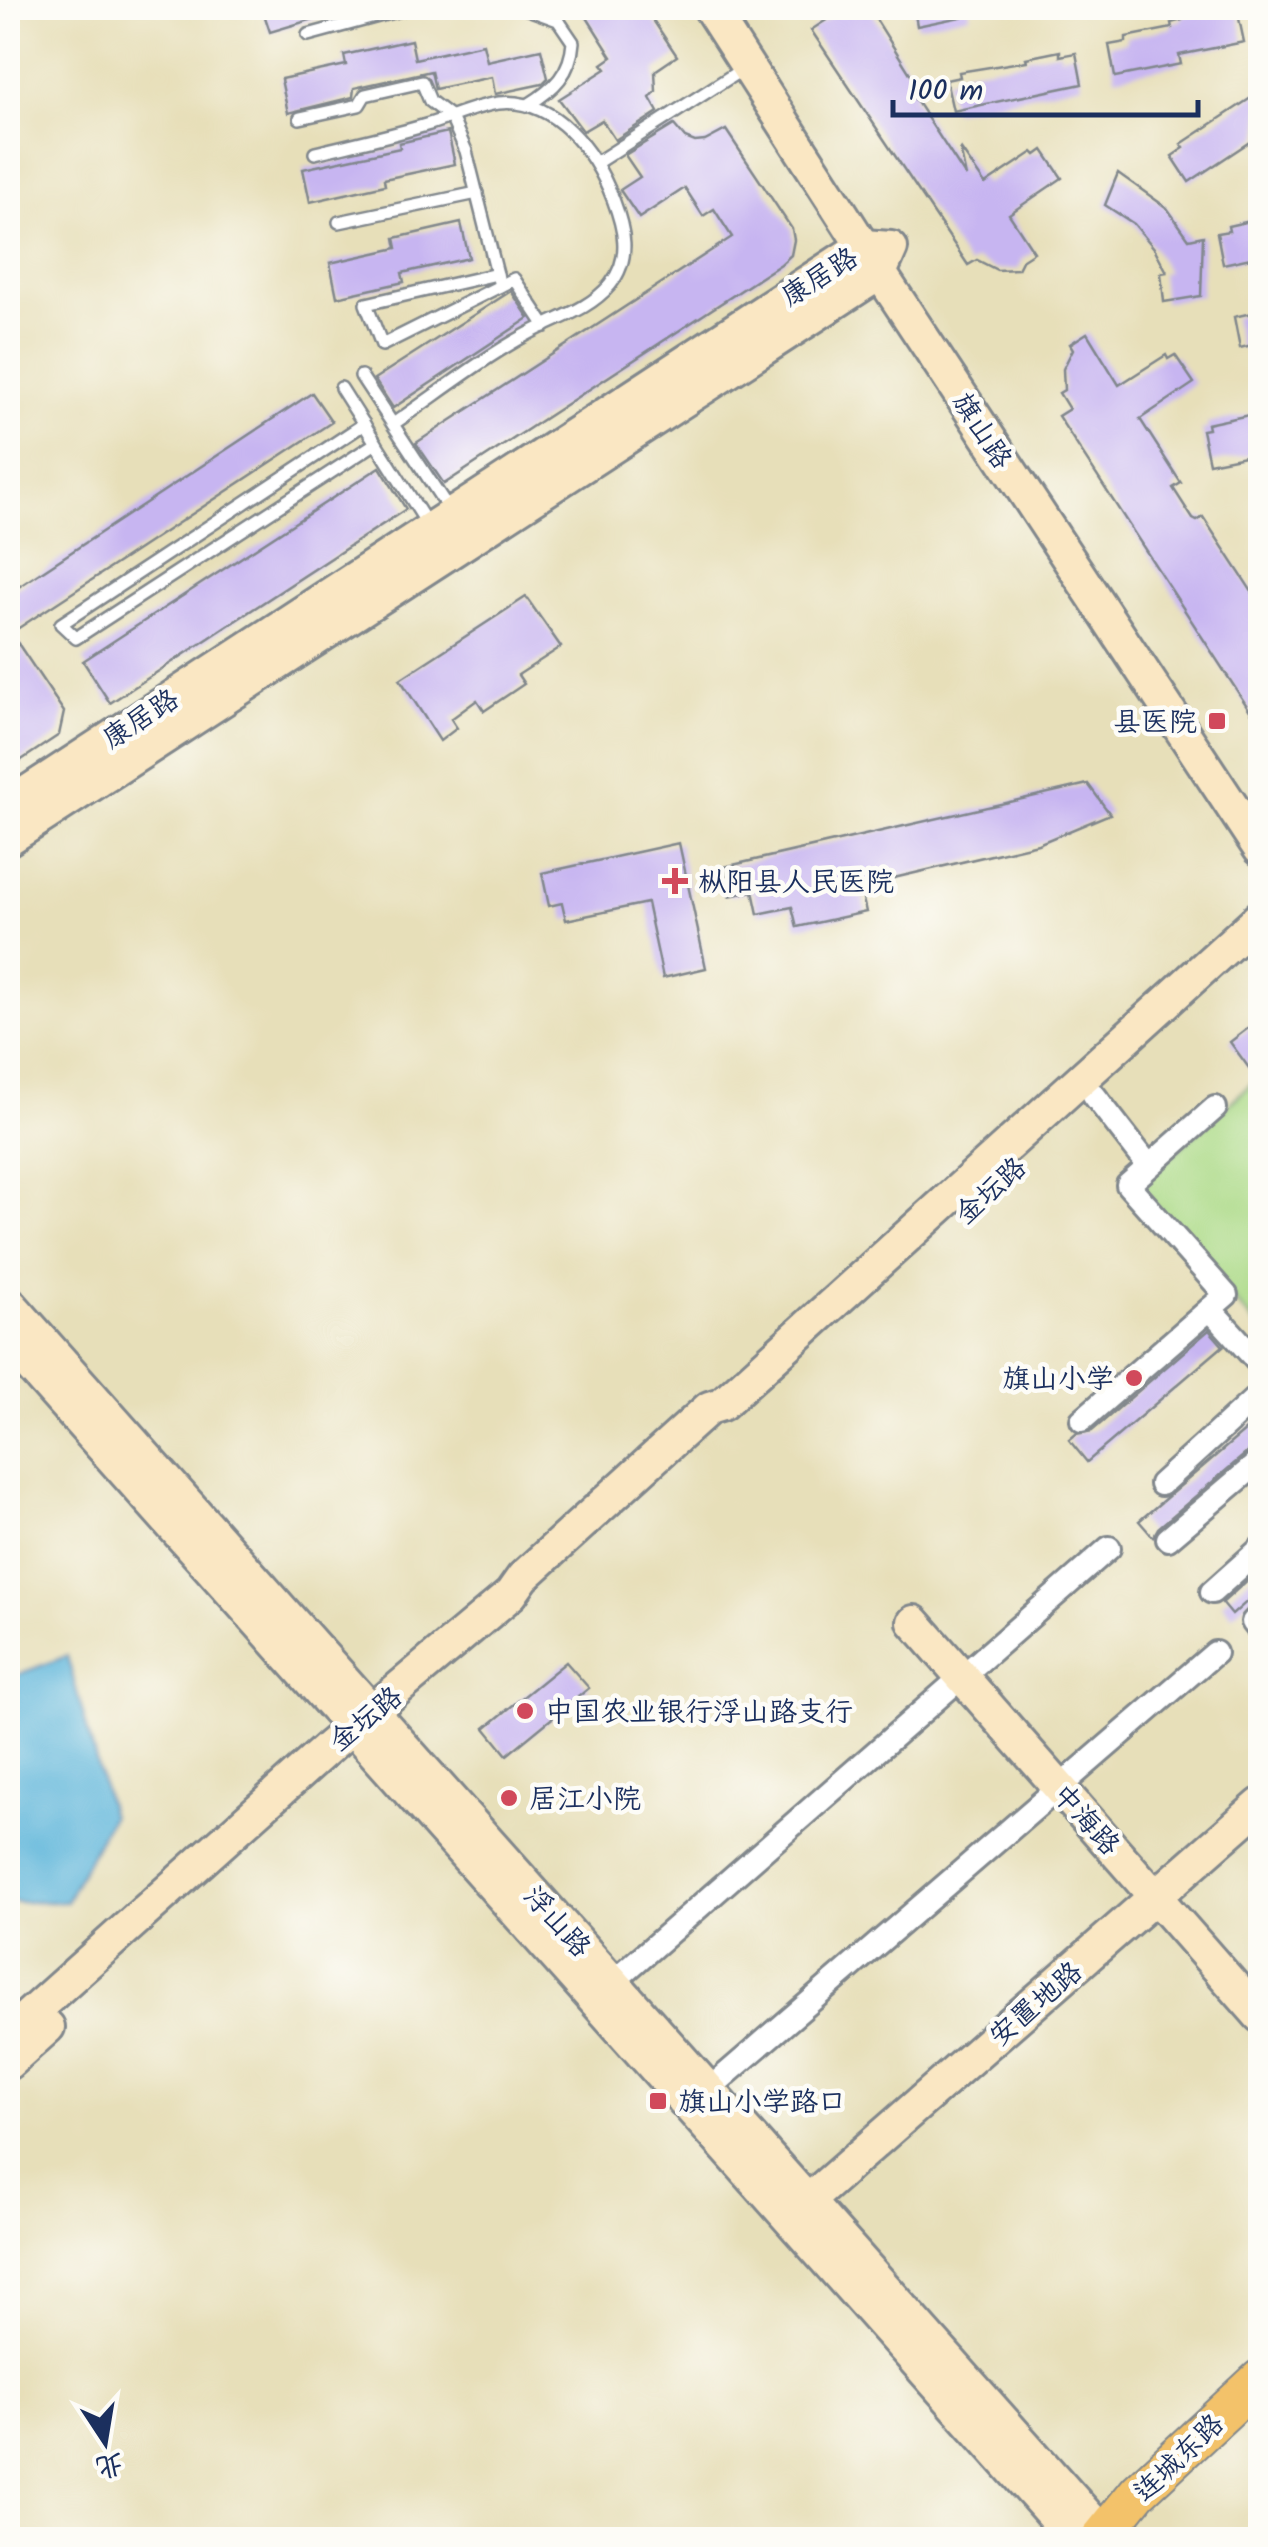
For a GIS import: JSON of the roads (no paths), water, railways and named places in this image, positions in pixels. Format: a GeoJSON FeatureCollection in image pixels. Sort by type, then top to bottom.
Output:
{"type":"FeatureCollection","features":[{"type":"Feature","properties":{"kind":"main road","name":"旗山路"},"geometry":{"type":"LineString","coordinates":[[710,8],[1260,812]]}},
{"type":"Feature","properties":{"kind":"main road","name":"旗山路"},"geometry":{"type":"LineString","coordinates":[[734,8],[878,256],[1260,849]]}},
{"type":"Feature","properties":{"kind":"main road","name":"康居路"},"geometry":{"type":"LineString","coordinates":[[8,804],[442,521],[878,256]]}},
{"type":"Feature","properties":{"kind":"main road","name":"康居路"},"geometry":{"type":"LineString","coordinates":[[8,839],[878,256]]}},
{"type":"Feature","properties":{"kind":"main road","name":"金坛路"},"geometry":{"type":"LineString","coordinates":[[729,1411],[1260,917]]}},
{"type":"Feature","properties":{"kind":"main road","name":"金坛路"},"geometry":{"type":"LineString","coordinates":[[8,2034],[518,1602],[523,1577],[710,1408],[729,1411],[1260,947]]}},
{"type":"Feature","properties":{"kind":"main road","name":"浮山路"},"geometry":{"type":"LineString","coordinates":[[8,1302],[370,1729],[613,1982],[1103,2538]]}},
{"type":"Feature","properties":{"kind":"main road","name":"浮山路"},"geometry":{"type":"LineString","coordinates":[[8,1340],[370,1729],[1103,2538]]}},
{"type":"Feature","properties":{"kind":"main road","name":"中海路"},"geometry":{"type":"LineString","coordinates":[[914,1622],[1260,2016]]}},
{"type":"Feature","properties":{"kind":"main road","name":"金坛路"},"geometry":{"type":"LineString","coordinates":[[8,2063],[370,1729]]}},
{"type":"Feature","properties":{"kind":"main road","name":"安置地路"},"geometry":{"type":"LineString","coordinates":[[809,2200],[1260,1805]]}},
{"type":"Feature","properties":{"kind":"main road","name":"连城东路"},"geometry":{"type":"LineString","coordinates":[[1103,2538],[1138,2492],[1260,2379]]}},
{"type":"Feature","properties":{"kind":"main road","name":"连城东路"},"geometry":{"type":"LineString","coordinates":[[1103,2538],[1153,2510],[1260,2413]]}},
{"type":"Feature","properties":{"kind":"street"},"geometry":{"type":"LineString","coordinates":[[1094,1095],[1149,1166]]}},
{"type":"Feature","properties":{"kind":"street"},"geometry":{"type":"LineString","coordinates":[[1082,1420],[1226,1296],[1128,1185],[1215,1108]]}},
{"type":"Feature","properties":{"kind":"street"},"geometry":{"type":"LineString","coordinates":[[1210,1310],[1260,1364]]}},
{"type":"Feature","properties":{"kind":"street"},"geometry":{"type":"LineString","coordinates":[[1160,1484],[1260,1394]]}},
{"type":"Feature","properties":{"kind":"street"},"geometry":{"type":"LineString","coordinates":[[1168,1540],[1260,1460]]}},
{"type":"Feature","properties":{"kind":"street"},"geometry":{"type":"LineString","coordinates":[[613,1982],[1110,1548]]}},
{"type":"Feature","properties":{"kind":"street"},"geometry":{"type":"LineString","coordinates":[[1212,1592],[1260,1549]]}},
{"type":"Feature","properties":{"kind":"street"},"geometry":{"type":"LineString","coordinates":[[1260,1616],[1253,1622],[1260,1631]]}},
{"type":"Feature","properties":{"kind":"street"},"geometry":{"type":"LineString","coordinates":[[709,2089],[1215,1653]]}},
{"type":"Feature","properties":{"kind":"lane"},"geometry":{"type":"LineString","coordinates":[[308,35],[408,8]]}},
{"type":"Feature","properties":{"kind":"lane"},"geometry":{"type":"LineString","coordinates":[[524,8],[558,20],[574,42],[572,62],[561,79],[528,105]]}},
{"type":"Feature","properties":{"kind":"lane"},"geometry":{"type":"LineString","coordinates":[[596,163],[747,66]]}},
{"type":"Feature","properties":{"kind":"lane"},"geometry":{"type":"LineString","coordinates":[[300,118],[359,104],[364,95],[422,82],[430,101],[451,116],[466,150],[499,280]]}},
{"type":"Feature","properties":{"kind":"lane"},"geometry":{"type":"LineString","coordinates":[[315,153],[503,103],[528,105],[548,113],[566,128],[596,163],[620,217],[626,244],[622,266],[595,299],[525,335],[389,418],[365,425],[61,624],[76,638],[376,443]]}},
{"type":"Feature","properties":{"kind":"lane"},"geometry":{"type":"LineString","coordinates":[[339,222],[477,193]]}},
{"type":"Feature","properties":{"kind":"lane"},"geometry":{"type":"LineString","coordinates":[[499,280],[382,344],[366,304],[499,280],[514,279],[544,326]]}},
{"type":"Feature","properties":{"kind":"lane"},"geometry":{"type":"LineString","coordinates":[[361,376],[389,418],[442,521]]}},
{"type":"Feature","properties":{"kind":"lane"},"geometry":{"type":"LineString","coordinates":[[341,388],[376,443],[442,521]]}},
{"type":"Feature","properties":{"kind":"lane"},"geometry":{"type":"LineString","coordinates":[[278,481],[290,499]]}},
{"type":"Feature","properties":{"kind":"lane"},"geometry":{"type":"LineString","coordinates":[[210,525],[222,544]]}},
{"type":"Feature","properties":{"kind":"lane"},"geometry":{"type":"LineString","coordinates":[[132,577],[144,594]]}},
{"type":"Feature","properties":{"kind":"water"},"geometry":{"type":"Polygon","coordinates":[[[67,1656],[111,1816],[66,1902],[8,1902],[8,1678],[67,1656]]]}},
{"type":"Feature","properties":{"kind":"place","name":"县医院"},"geometry":{"type":"Point","coordinates":[1217,721]}},
{"type":"Feature","properties":{"kind":"place","name":"枞阳县人民医院"},"geometry":{"type":"Point","coordinates":[675,881]}},
{"type":"Feature","properties":{"kind":"place","name":"旗山小学"},"geometry":{"type":"Point","coordinates":[1134,1378]}},
{"type":"Feature","properties":{"kind":"place","name":"中国农业银行浮山路支行"},"geometry":{"type":"Point","coordinates":[525,1711]}},
{"type":"Feature","properties":{"kind":"place","name":"居江小院"},"geometry":{"type":"Point","coordinates":[509,1798]}},
{"type":"Feature","properties":{"kind":"place","name":"旗山小学路口"},"geometry":{"type":"Point","coordinates":[658,2101]}}]}
